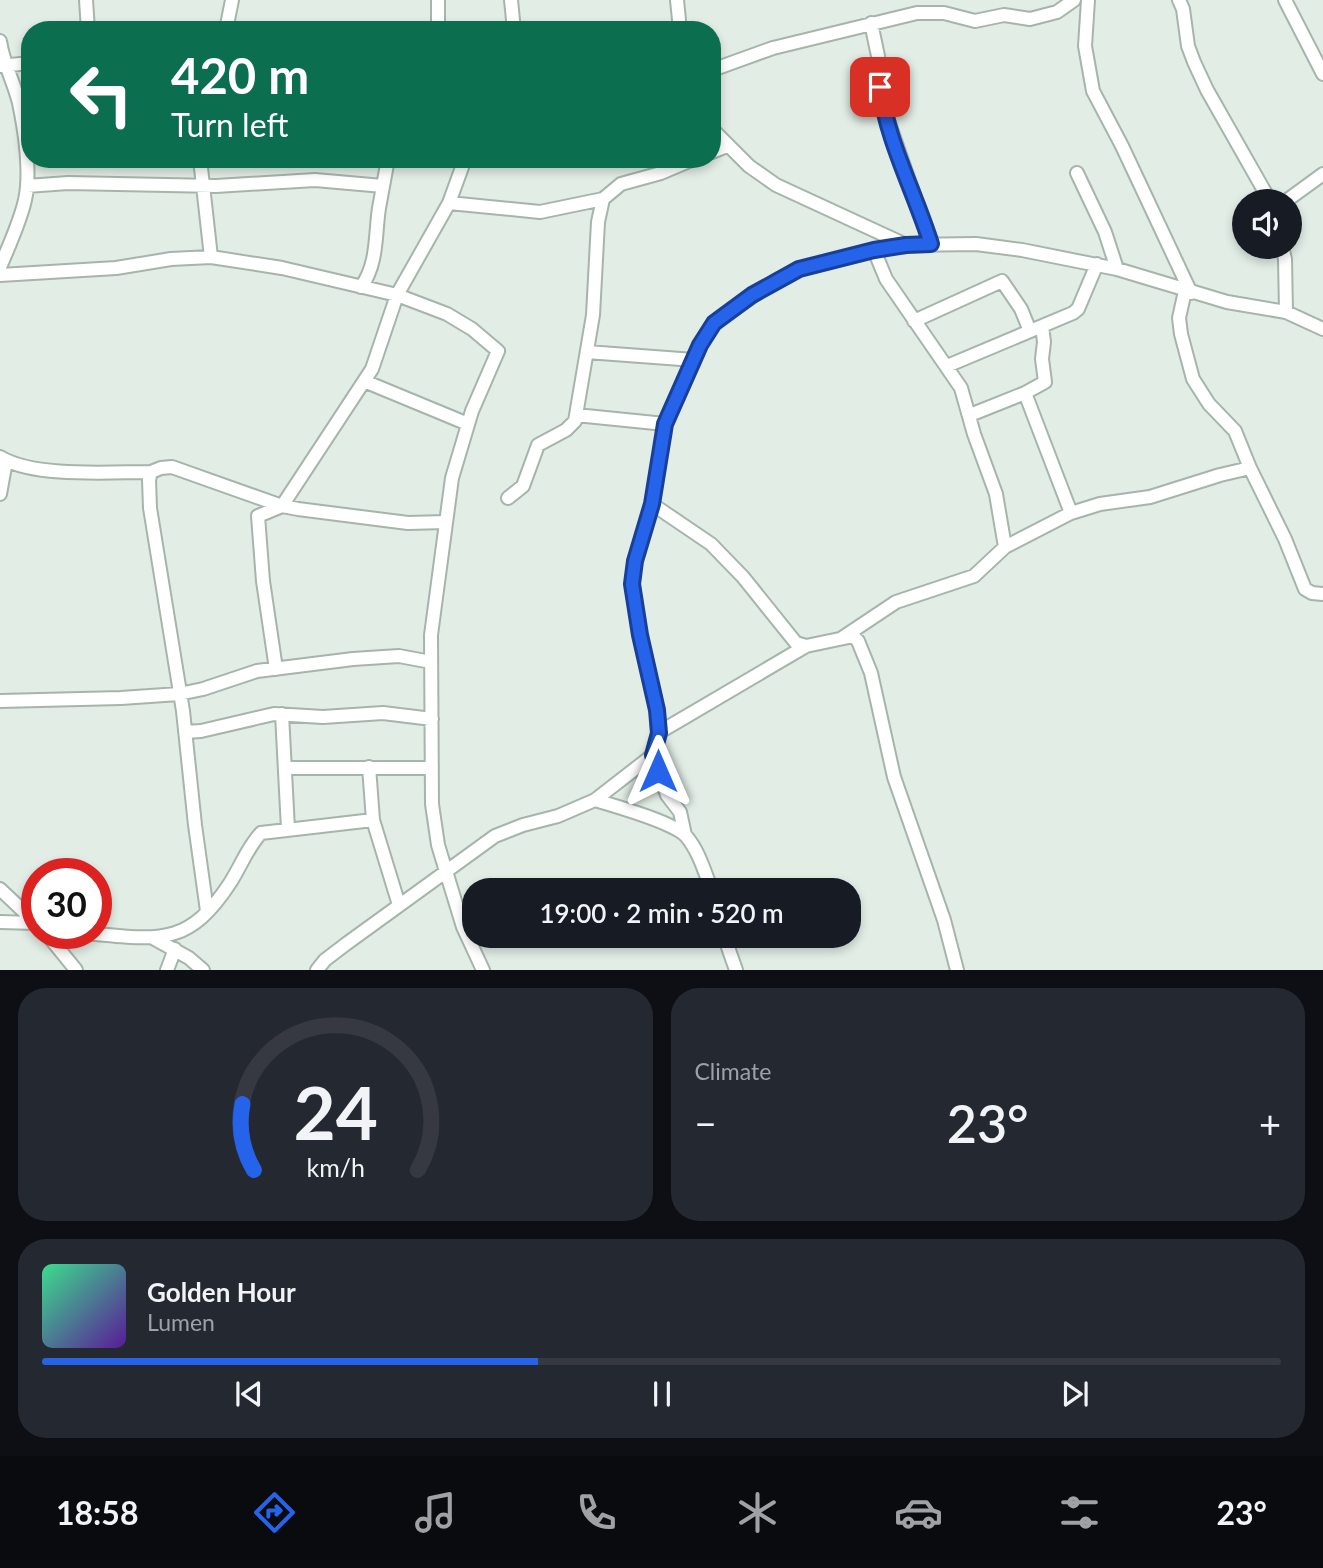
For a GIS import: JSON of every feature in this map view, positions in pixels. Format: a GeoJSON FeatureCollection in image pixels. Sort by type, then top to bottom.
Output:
{"type":"FeatureCollection","features":[{"type":"Feature","properties":{"kind":"street"},"geometry":{"type":"LineString","coordinates":[[86,0],[87,21]]}},
{"type":"Feature","properties":{"kind":"street"},"geometry":{"type":"LineString","coordinates":[[228,21],[232,0]]}},
{"type":"Feature","properties":{"kind":"street"},"geometry":{"type":"LineString","coordinates":[[438,0],[438,21]]}},
{"type":"Feature","properties":{"kind":"street"},"geometry":{"type":"LineString","coordinates":[[511,0],[513,21]]}},
{"type":"Feature","properties":{"kind":"street"},"geometry":{"type":"LineString","coordinates":[[677,0],[679,21]]}},
{"type":"Feature","properties":{"kind":"street"},"geometry":{"type":"LineString","coordinates":[[911,0],[917,13]]}},
{"type":"Feature","properties":{"kind":"street"},"geometry":{"type":"LineString","coordinates":[[721,67],[773,48],[917,13],[944,13],[975,21],[1004,15],[1030,19],[1058,12],[1074,0]]}},
{"type":"Feature","properties":{"kind":"street"},"geometry":{"type":"LineString","coordinates":[[1088,0],[1085,46],[1093,91],[1122,146],[1188,292],[1179,318],[1193,379],[1209,404],[1235,431],[1305,589],[1323,594]]}},
{"type":"Feature","properties":{"kind":"street"},"geometry":{"type":"LineString","coordinates":[[1179,0],[1183,9],[1188,47],[1194,62],[1263,189]]}},
{"type":"Feature","properties":{"kind":"street"},"geometry":{"type":"LineString","coordinates":[[1285,0],[1323,74]]}},
{"type":"Feature","properties":{"kind":"street"},"geometry":{"type":"LineString","coordinates":[[871,23],[878,56],[882,103],[931,244]]}},
{"type":"Feature","properties":{"kind":"street"},"geometry":{"type":"LineString","coordinates":[[0,41],[3,67],[19,103],[21,118]]}},
{"type":"Feature","properties":{"kind":"street"},"geometry":{"type":"LineString","coordinates":[[3,67],[21,64]]}},
{"type":"Feature","properties":{"kind":"street"},"geometry":{"type":"LineString","coordinates":[[721,139],[749,166],[776,185],[906,245]]}},
{"type":"Feature","properties":{"kind":"street"},"geometry":{"type":"LineString","coordinates":[[721,148],[727,146]]}},
{"type":"Feature","properties":{"kind":"street"},"geometry":{"type":"LineString","coordinates":[[0,267],[24,202],[26,168]]}},
{"type":"Feature","properties":{"kind":"street"},"geometry":{"type":"LineString","coordinates":[[201,168],[211,257]]}},
{"type":"Feature","properties":{"kind":"street"},"geometry":{"type":"LineString","coordinates":[[362,287],[373,263],[386,168]]}},
{"type":"Feature","properties":{"kind":"street"},"geometry":{"type":"LineString","coordinates":[[276,669],[257,519],[262,512],[282,506],[372,369],[397,295],[449,202],[462,168]]}},
{"type":"Feature","properties":{"kind":"street"},"geometry":{"type":"LineString","coordinates":[[449,202],[540,212],[603,200],[621,184],[673,168]]}},
{"type":"Feature","properties":{"kind":"street"},"geometry":{"type":"LineString","coordinates":[[1077,173],[1105,232],[1117,269]]}},
{"type":"Feature","properties":{"kind":"street"},"geometry":{"type":"LineString","coordinates":[[1302,189],[1322,175]]}},
{"type":"Feature","properties":{"kind":"street"},"geometry":{"type":"LineString","coordinates":[[27,186],[68,183],[203,186],[315,180],[383,186]]}},
{"type":"Feature","properties":{"kind":"street"},"geometry":{"type":"LineString","coordinates":[[508,498],[523,485],[538,445],[572,426],[576,415],[593,314],[598,222],[603,200]]}},
{"type":"Feature","properties":{"kind":"street"},"geometry":{"type":"LineString","coordinates":[[707,878],[685,835],[680,812],[667,795],[653,755],[659,733],[657,710],[632,594],[634,565],[652,504],[665,424],[700,345],[714,323],[775,281],[799,269],[874,250],[906,245],[976,244],[1097,264],[1188,292],[1286,312],[1323,330]]}},
{"type":"Feature","properties":{"kind":"street"},"geometry":{"type":"LineString","coordinates":[[874,250],[886,279],[961,387],[974,434],[996,494],[1005,547]]}},
{"type":"Feature","properties":{"kind":"street"},"geometry":{"type":"LineString","coordinates":[[0,275],[116,268],[170,259],[211,257],[282,268],[397,295],[447,314],[472,329],[498,351],[468,424],[452,478],[431,635],[432,804],[438,845],[463,927],[483,970]]}},
{"type":"Feature","properties":{"kind":"street"},"geometry":{"type":"LineString","coordinates":[[1285,259],[1286,312]]}},
{"type":"Feature","properties":{"kind":"street"},"geometry":{"type":"LineString","coordinates":[[947,366],[1078,309],[1097,264]]}},
{"type":"Feature","properties":{"kind":"street"},"geometry":{"type":"LineString","coordinates":[[914,321],[1002,281],[1036,328],[1044,342],[1042,359],[1045,382],[970,415]]}},
{"type":"Feature","properties":{"kind":"street"},"geometry":{"type":"LineString","coordinates":[[587,352],[694,359]]}},
{"type":"Feature","properties":{"kind":"street"},"geometry":{"type":"LineString","coordinates":[[364,381],[468,424]]}},
{"type":"Feature","properties":{"kind":"street"},"geometry":{"type":"LineString","coordinates":[[1025,393],[1071,513]]}},
{"type":"Feature","properties":{"kind":"street"},"geometry":{"type":"LineString","coordinates":[[576,415],[665,424]]}},
{"type":"Feature","properties":{"kind":"street"},"geometry":{"type":"LineString","coordinates":[[0,494],[3,459],[33,468],[86,473],[151,472],[172,467],[282,506],[408,523],[446,522]]}},
{"type":"Feature","properties":{"kind":"street"},"geometry":{"type":"LineString","coordinates":[[842,638],[896,602],[974,576],[1005,547],[1071,513],[1100,504],[1150,498],[1250,468]]}},
{"type":"Feature","properties":{"kind":"street"},"geometry":{"type":"LineString","coordinates":[[151,472],[150,508],[185,732],[207,911]]}},
{"type":"Feature","properties":{"kind":"street"},"geometry":{"type":"LineString","coordinates":[[652,504],[711,544],[749,585],[796,643],[806,646]]}},
{"type":"Feature","properties":{"kind":"street"},"geometry":{"type":"LineString","coordinates":[[659,733],[806,646],[855,637],[867,662],[894,777],[944,920],[957,970]]}},
{"type":"Feature","properties":{"kind":"street"},"geometry":{"type":"LineString","coordinates":[[0,701],[179,694],[253,672],[385,656],[431,662]]}},
{"type":"Feature","properties":{"kind":"street"},"geometry":{"type":"LineString","coordinates":[[185,732],[282,714],[323,717],[383,713],[432,719]]}},
{"type":"Feature","properties":{"kind":"street"},"geometry":{"type":"LineString","coordinates":[[282,714],[288,829]]}},
{"type":"Feature","properties":{"kind":"street"},"geometry":{"type":"LineString","coordinates":[[317,970],[346,944],[399,905],[506,831],[558,816],[595,800],[653,755]]}},
{"type":"Feature","properties":{"kind":"street"},"geometry":{"type":"LineString","coordinates":[[369,767],[373,820],[399,905]]}},
{"type":"Feature","properties":{"kind":"street"},"geometry":{"type":"LineString","coordinates":[[285,768],[432,768]]}},
{"type":"Feature","properties":{"kind":"street"},"geometry":{"type":"LineString","coordinates":[[595,800],[628,810],[685,835]]}},
{"type":"Feature","properties":{"kind":"street"},"geometry":{"type":"LineString","coordinates":[[112,935],[153,938],[190,928],[230,883],[248,848],[260,834],[373,820]]}},
{"type":"Feature","properties":{"kind":"street"},"geometry":{"type":"LineString","coordinates":[[0,889],[21,909]]}},
{"type":"Feature","properties":{"kind":"street"},"geometry":{"type":"LineString","coordinates":[[0,922],[21,923]]}},
{"type":"Feature","properties":{"kind":"street"},"geometry":{"type":"LineString","coordinates":[[153,938],[175,949],[203,970]]}},
{"type":"Feature","properties":{"kind":"street"},"geometry":{"type":"LineString","coordinates":[[728,948],[736,970]]}},
{"type":"Feature","properties":{"kind":"street"},"geometry":{"type":"LineString","coordinates":[[59,949],[76,970]]}},
{"type":"Feature","properties":{"kind":"street"},"geometry":{"type":"LineString","coordinates":[[167,970],[175,949]]}},
{"type":"Feature","properties":{"kind":"route"},"geometry":{"type":"LineString","coordinates":[[658,771],[653,755],[659,733],[657,710],[632,584],[635,561],[652,504],[665,424],[700,345],[714,323],[752,295],[799,269],[821,262],[874,250],[931,244],[891,132],[880,87]]}}]}
